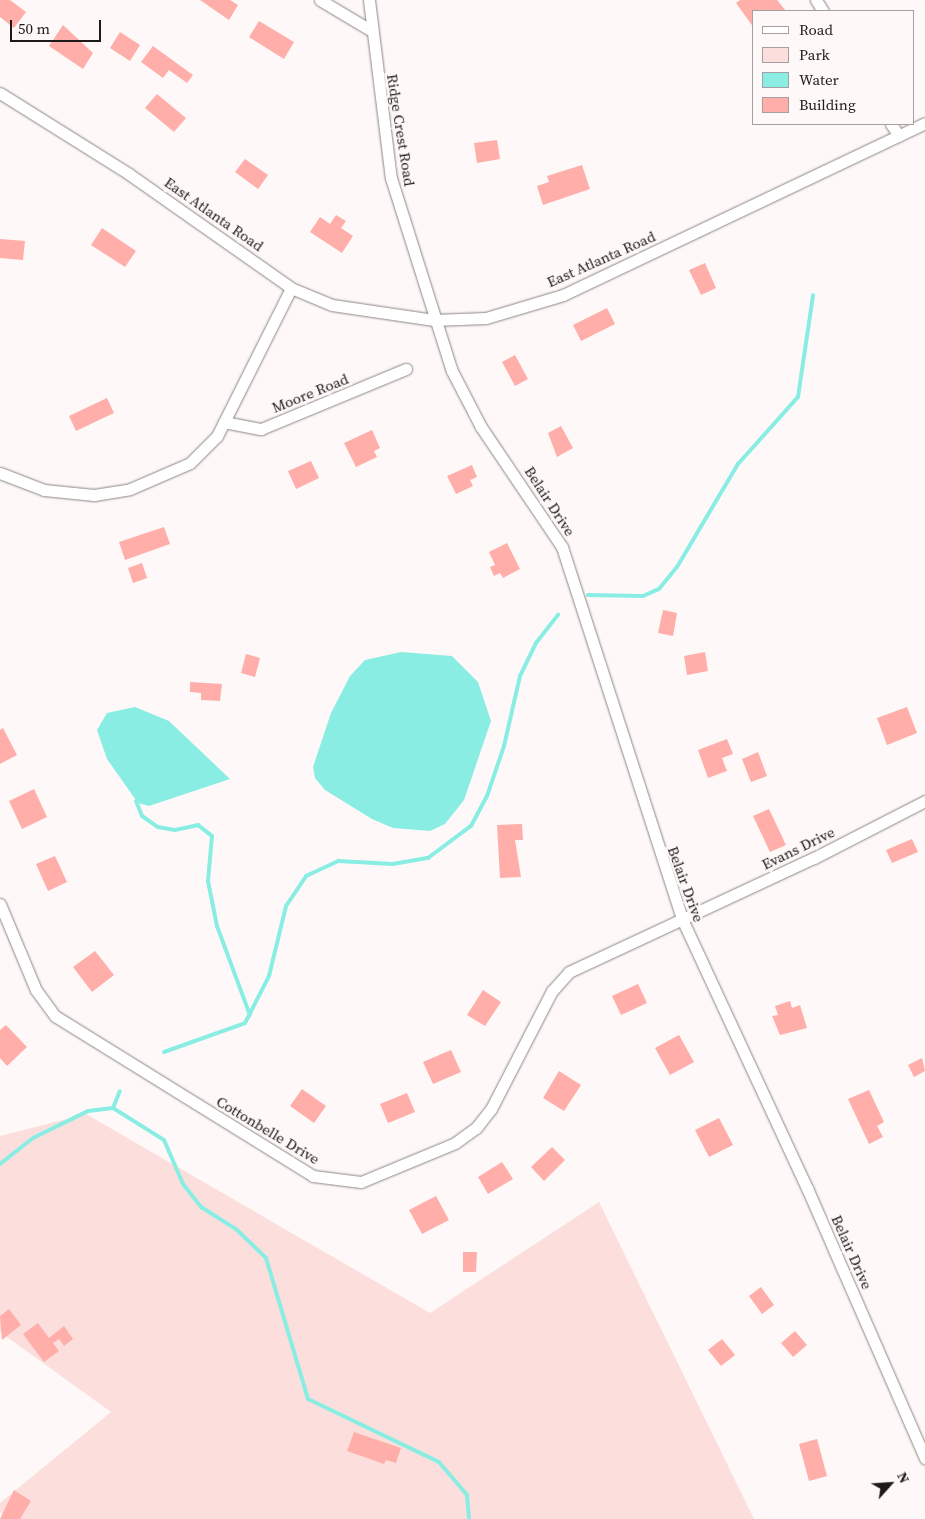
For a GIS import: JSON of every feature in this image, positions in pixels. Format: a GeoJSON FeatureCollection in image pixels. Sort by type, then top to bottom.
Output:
{"type":"FeatureCollection","features":[{"type":"Feature","properties":{"kind":"street"},"geometry":{"type":"LineString","coordinates":[[320,0],[372,32]]}},
{"type":"Feature","properties":{"kind":"street","name":"Ridge Crest Road"},"geometry":{"type":"LineString","coordinates":[[369,0],[391,178],[434,320]]}},
{"type":"Feature","properties":{"kind":"street","name":"East Atlanta Road"},"geometry":{"type":"LineString","coordinates":[[0,93],[129,174],[291,288],[332,305],[434,320],[486,318],[563,295],[925,123]]}},
{"type":"Feature","properties":{"kind":"street"},"geometry":{"type":"LineString","coordinates":[[892,125],[899,136]]}},
{"type":"Feature","properties":{"kind":"street"},"geometry":{"type":"LineString","coordinates":[[0,473],[55,492],[94,495],[125,491],[196,459],[224,422],[291,288]]}},
{"type":"Feature","properties":{"kind":"street","name":"Belair Drive"},"geometry":{"type":"LineString","coordinates":[[434,320],[452,371],[481,427],[562,547],[682,919],[807,1188],[925,1458]]}},
{"type":"Feature","properties":{"kind":"street","name":"Moore Road"},"geometry":{"type":"LineString","coordinates":[[224,422],[261,429],[406,369]]}},
{"type":"Feature","properties":{"kind":"street","name":"Evans Drive"},"geometry":{"type":"LineString","coordinates":[[682,919],[925,801]]}},
{"type":"Feature","properties":{"kind":"street","name":"Cottonbelle Drive"},"geometry":{"type":"LineString","coordinates":[[0,904],[32,983],[55,1016],[313,1176],[343,1183],[383,1175],[469,1134],[491,1109],[550,994],[564,976],[580,965],[682,919]]}},
{"type":"Feature","properties":{"kind":"green space"},"geometry":{"type":"Polygon","coordinates":[[[86,1114],[430,1313],[599,1202],[754,1519],[7,1519],[0,1512],[0,1503],[111,1412],[0,1332],[0,1136],[86,1114]]]}},
{"type":"Feature","properties":{"kind":"water"},"geometry":{"type":"Polygon","coordinates":[[[401,652],[452,656],[478,682],[491,721],[464,800],[445,824],[430,831],[393,828],[372,819],[325,790],[315,778],[313,767],[331,713],[350,676],[365,660],[401,652]]]}},
{"type":"Feature","properties":{"kind":"water"},"geometry":{"type":"Polygon","coordinates":[[[135,707],[169,721],[230,779],[149,806],[138,803],[107,759],[97,730],[107,713],[135,707]]]}},
{"type":"Feature","properties":{"kind":"building"},"geometry":{"type":"Polygon","coordinates":[[[0,0],[10,0],[26,12],[14,28],[0,17],[0,0]]]}},
{"type":"Feature","properties":{"kind":"building"},"geometry":{"type":"Polygon","coordinates":[[[200,0],[230,0],[238,5],[229,20],[200,0]]]}},
{"type":"Feature","properties":{"kind":"building"},"geometry":{"type":"Polygon","coordinates":[[[740,0],[777,0],[785,10],[752,10],[752,25],[736,3],[740,0]]]}},
{"type":"Feature","properties":{"kind":"building"},"geometry":{"type":"Polygon","coordinates":[[[259,21],[294,42],[284,59],[249,37],[259,21]]]}},
{"type":"Feature","properties":{"kind":"building"},"geometry":{"type":"Polygon","coordinates":[[[63,25],[93,53],[83,69],[49,46],[63,25]]]}},
{"type":"Feature","properties":{"kind":"building"},"geometry":{"type":"Polygon","coordinates":[[[120,32],[140,45],[130,61],[110,48],[120,32]]]}},
{"type":"Feature","properties":{"kind":"building"},"geometry":{"type":"Polygon","coordinates":[[[153,46],[193,75],[187,83],[169,70],[163,78],[141,62],[153,46]]]}},
{"type":"Feature","properties":{"kind":"building"},"geometry":{"type":"Polygon","coordinates":[[[157,94],[186,118],[174,132],[145,108],[157,94]]]}},
{"type":"Feature","properties":{"kind":"building"},"geometry":{"type":"Polygon","coordinates":[[[497,140],[500,159],[477,163],[474,143],[497,140]]]}},
{"type":"Feature","properties":{"kind":"building"},"geometry":{"type":"Polygon","coordinates":[[[245,159],[268,175],[258,189],[235,172],[245,159]]]}},
{"type":"Feature","properties":{"kind":"building"},"geometry":{"type":"Polygon","coordinates":[[[582,165],[590,189],[543,205],[537,186],[549,182],[547,176],[582,165]]]}},
{"type":"Feature","properties":{"kind":"building"},"geometry":{"type":"Polygon","coordinates":[[[336,215],[346,221],[341,228],[353,236],[342,253],[310,232],[320,217],[330,224],[336,215]]]}},
{"type":"Feature","properties":{"kind":"building"},"geometry":{"type":"Polygon","coordinates":[[[102,228],[136,251],[125,267],[91,245],[102,228]]]}},
{"type":"Feature","properties":{"kind":"building"},"geometry":{"type":"Polygon","coordinates":[[[0,239],[25,241],[23,260],[0,258],[0,239]]]}},
{"type":"Feature","properties":{"kind":"building"},"geometry":{"type":"Polygon","coordinates":[[[705,263],[716,288],[701,295],[689,270],[705,263]]]}},
{"type":"Feature","properties":{"kind":"building"},"geometry":{"type":"Polygon","coordinates":[[[607,308],[615,324],[581,341],[573,325],[607,308]]]}},
{"type":"Feature","properties":{"kind":"building"},"geometry":{"type":"Polygon","coordinates":[[[515,355],[528,379],[515,386],[502,362],[515,355]]]}},
{"type":"Feature","properties":{"kind":"building"},"geometry":{"type":"Polygon","coordinates":[[[107,398],[114,413],[76,431],[69,416],[107,398]]]}},
{"type":"Feature","properties":{"kind":"building"},"geometry":{"type":"Polygon","coordinates":[[[561,426],[573,448],[557,457],[548,433],[561,426]]]}},
{"type":"Feature","properties":{"kind":"building"},"geometry":{"type":"Polygon","coordinates":[[[372,430],[380,448],[374,451],[377,457],[356,467],[344,443],[372,430]]]}},
{"type":"Feature","properties":{"kind":"building"},"geometry":{"type":"Polygon","coordinates":[[[311,461],[319,478],[296,489],[288,471],[311,461]]]}},
{"type":"Feature","properties":{"kind":"building"},"geometry":{"type":"Polygon","coordinates":[[[472,465],[477,477],[470,480],[473,486],[456,494],[447,476],[472,465]]]}},
{"type":"Feature","properties":{"kind":"building"},"geometry":{"type":"Polygon","coordinates":[[[164,527],[170,544],[125,560],[119,542],[164,527]]]}},
{"type":"Feature","properties":{"kind":"building"},"geometry":{"type":"Polygon","coordinates":[[[507,543],[520,569],[503,578],[500,573],[494,576],[490,567],[495,565],[489,552],[507,543]]]}},
{"type":"Feature","properties":{"kind":"building"},"geometry":{"type":"Polygon","coordinates":[[[142,563],[147,578],[133,583],[128,568],[142,563]]]}},
{"type":"Feature","properties":{"kind":"building"},"geometry":{"type":"Polygon","coordinates":[[[663,610],[677,613],[673,636],[658,633],[663,610]]]}},
{"type":"Feature","properties":{"kind":"building"},"geometry":{"type":"Polygon","coordinates":[[[705,652],[708,671],[687,675],[684,656],[705,652]]]}},
{"type":"Feature","properties":{"kind":"building"},"geometry":{"type":"Polygon","coordinates":[[[246,654],[260,658],[255,677],[241,673],[246,654]]]}},
{"type":"Feature","properties":{"kind":"building"},"geometry":{"type":"Polygon","coordinates":[[[190,682],[222,684],[220,701],[201,700],[201,693],[190,692],[190,682]]]}},
{"type":"Feature","properties":{"kind":"building"},"geometry":{"type":"Polygon","coordinates":[[[907,707],[917,733],[887,745],[877,718],[907,707]]]}},
{"type":"Feature","properties":{"kind":"building"},"geometry":{"type":"Polygon","coordinates":[[[3,728],[17,755],[0,764],[0,730],[3,728]]]}},
{"type":"Feature","properties":{"kind":"building"},"geometry":{"type":"Polygon","coordinates":[[[727,739],[733,754],[722,758],[727,771],[708,778],[698,750],[727,739]]]}},
{"type":"Feature","properties":{"kind":"building"},"geometry":{"type":"Polygon","coordinates":[[[758,752],[767,776],[751,782],[742,759],[758,752]]]}},
{"type":"Feature","properties":{"kind":"building"},"geometry":{"type":"Polygon","coordinates":[[[34,789],[47,817],[22,829],[9,801],[34,789]]]}},
{"type":"Feature","properties":{"kind":"building"},"geometry":{"type":"Polygon","coordinates":[[[769,809],[786,845],[770,852],[753,816],[769,809]]]}},
{"type":"Feature","properties":{"kind":"building"},"geometry":{"type":"Polygon","coordinates":[[[522,824],[523,840],[515,840],[521,877],[500,878],[497,825],[522,824]]]}},
{"type":"Feature","properties":{"kind":"building"},"geometry":{"type":"Polygon","coordinates":[[[912,839],[918,852],[892,863],[886,850],[912,839]]]}},
{"type":"Feature","properties":{"kind":"building"},"geometry":{"type":"Polygon","coordinates":[[[55,856],[67,882],[48,891],[36,864],[55,856]]]}},
{"type":"Feature","properties":{"kind":"building"},"geometry":{"type":"Polygon","coordinates":[[[95,951],[114,975],[92,992],[73,967],[95,951]]]}},
{"type":"Feature","properties":{"kind":"building"},"geometry":{"type":"Polygon","coordinates":[[[638,984],[647,1003],[621,1015],[612,996],[638,984]]]}},
{"type":"Feature","properties":{"kind":"building"},"geometry":{"type":"Polygon","coordinates":[[[483,990],[501,1002],[485,1026],[467,1015],[483,990]]]}},
{"type":"Feature","properties":{"kind":"building"},"geometry":{"type":"Polygon","coordinates":[[[790,1001],[792,1008],[800,1005],[807,1028],[780,1035],[772,1016],[778,1015],[775,1006],[790,1001]]]}},
{"type":"Feature","properties":{"kind":"building"},"geometry":{"type":"Polygon","coordinates":[[[6,1025],[27,1047],[7,1066],[0,1058],[0,1030],[6,1025]]]}},
{"type":"Feature","properties":{"kind":"building"},"geometry":{"type":"Polygon","coordinates":[[[679,1035],[694,1062],[670,1075],[655,1048],[679,1035]]]}},
{"type":"Feature","properties":{"kind":"building"},"geometry":{"type":"Polygon","coordinates":[[[451,1050],[461,1072],[433,1084],[423,1062],[451,1050]]]}},
{"type":"Feature","properties":{"kind":"building"},"geometry":{"type":"Polygon","coordinates":[[[922,1058],[925,1071],[914,1077],[908,1065],[922,1058]]]}},
{"type":"Feature","properties":{"kind":"building"},"geometry":{"type":"Polygon","coordinates":[[[559,1071],[581,1085],[564,1111],[543,1098],[559,1071]]]}},
{"type":"Feature","properties":{"kind":"building"},"geometry":{"type":"Polygon","coordinates":[[[302,1089],[326,1106],[314,1123],[290,1106],[302,1089]]]}},
{"type":"Feature","properties":{"kind":"building"},"geometry":{"type":"Polygon","coordinates":[[[869,1090],[884,1122],[877,1126],[883,1137],[869,1144],[848,1099],[869,1090]]]}},
{"type":"Feature","properties":{"kind":"building"},"geometry":{"type":"Polygon","coordinates":[[[407,1093],[415,1112],[388,1123],[380,1104],[407,1093]]]}},
{"type":"Feature","properties":{"kind":"building"},"geometry":{"type":"Polygon","coordinates":[[[719,1118],[733,1145],[709,1157],[695,1130],[719,1118]]]}},
{"type":"Feature","properties":{"kind":"building"},"geometry":{"type":"Polygon","coordinates":[[[552,1147],[565,1160],[544,1181],[531,1167],[552,1147]]]}},
{"type":"Feature","properties":{"kind":"building"},"geometry":{"type":"Polygon","coordinates":[[[502,1162],[513,1179],[488,1194],[478,1177],[502,1162]]]}},
{"type":"Feature","properties":{"kind":"building"},"geometry":{"type":"Polygon","coordinates":[[[436,1196],[449,1220],[422,1234],[409,1210],[436,1196]]]}},
{"type":"Feature","properties":{"kind":"building"},"geometry":{"type":"Polygon","coordinates":[[[463,1252],[477,1252],[476,1272],[463,1272],[463,1252]]]}},
{"type":"Feature","properties":{"kind":"building"},"geometry":{"type":"Polygon","coordinates":[[[761,1287],[774,1305],[762,1314],[749,1296],[761,1287]]]}},
{"type":"Feature","properties":{"kind":"building"},"geometry":{"type":"Polygon","coordinates":[[[9,1309],[21,1325],[2,1340],[0,1316],[9,1309]]]}},
{"type":"Feature","properties":{"kind":"building"},"geometry":{"type":"Polygon","coordinates":[[[38,1323],[49,1338],[64,1326],[73,1339],[64,1346],[59,1339],[53,1343],[59,1351],[44,1362],[23,1334],[38,1323]]]}},
{"type":"Feature","properties":{"kind":"building"},"geometry":{"type":"Polygon","coordinates":[[[795,1331],[807,1345],[793,1357],[781,1343],[795,1331]]]}},
{"type":"Feature","properties":{"kind":"building"},"geometry":{"type":"Polygon","coordinates":[[[722,1339],[735,1355],[721,1366],[708,1350],[722,1339]]]}},
{"type":"Feature","properties":{"kind":"building"},"geometry":{"type":"Polygon","coordinates":[[[354,1432],[401,1448],[396,1463],[386,1460],[384,1464],[347,1451],[354,1432]]]}},
{"type":"Feature","properties":{"kind":"building"},"geometry":{"type":"Polygon","coordinates":[[[817,1439],[827,1476],[809,1481],[799,1444],[817,1439]]]}},
{"type":"Feature","properties":{"kind":"building"},"geometry":{"type":"Polygon","coordinates":[[[14,1490],[31,1501],[20,1519],[0,1519],[14,1490]]]}},
{"type":"Feature","properties":{"kind":"waterway"},"geometry":{"type":"LineString","coordinates":[[588,595],[643,596],[659,589],[677,567],[738,464],[798,397],[813,295]]}},
{"type":"Feature","properties":{"kind":"waterway"},"geometry":{"type":"LineString","coordinates":[[164,1052],[245,1023],[269,976],[286,906],[306,876],[338,861],[393,864],[428,858],[471,826],[487,796],[504,746],[520,676],[536,643],[558,615]]}},
{"type":"Feature","properties":{"kind":"waterway"},"geometry":{"type":"LineString","coordinates":[[136,801],[142,816],[158,827],[175,830],[198,825],[212,836],[208,881],[217,926],[250,1015]]}},
{"type":"Feature","properties":{"kind":"waterway"},"geometry":{"type":"LineString","coordinates":[[113,1108],[120,1091]]}},
{"type":"Feature","properties":{"kind":"waterway"},"geometry":{"type":"LineString","coordinates":[[0,1164],[33,1138],[88,1111],[113,1108],[164,1140],[183,1184],[201,1207],[236,1229],[266,1258],[308,1399],[439,1462],[467,1495],[469,1519]]}}]}
